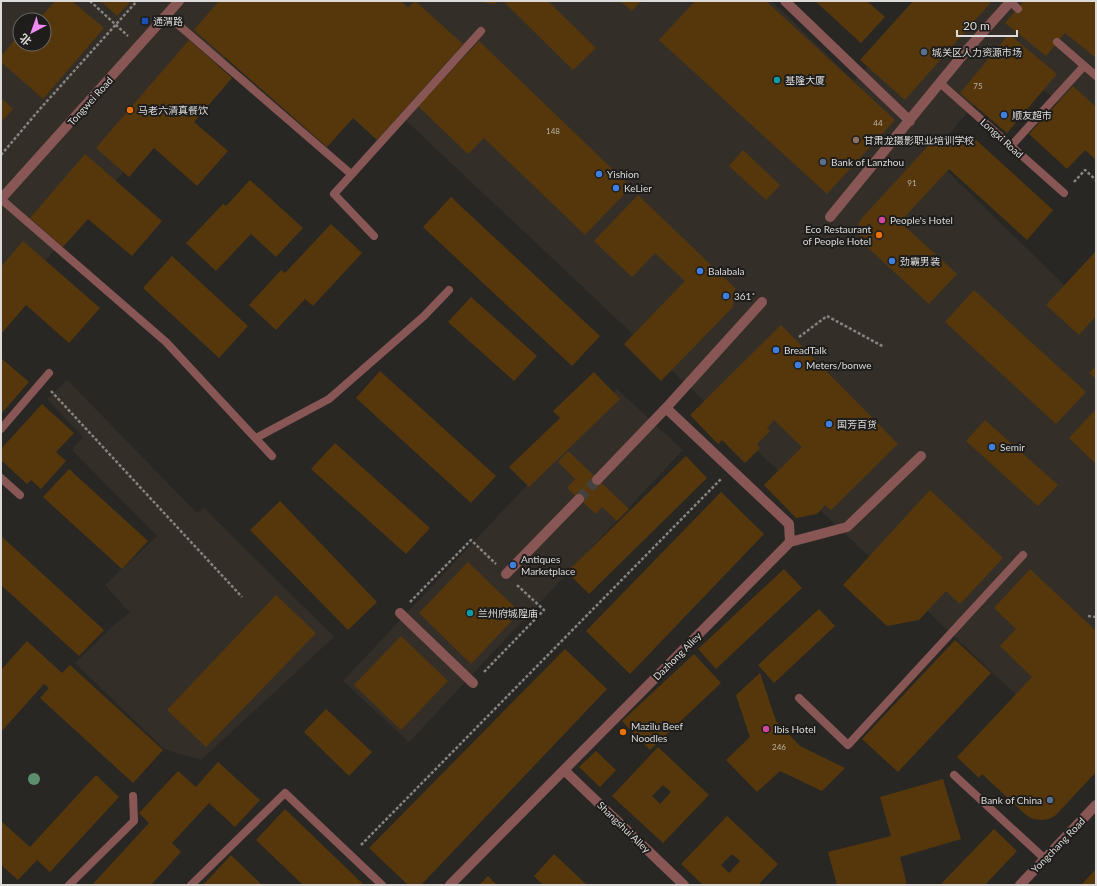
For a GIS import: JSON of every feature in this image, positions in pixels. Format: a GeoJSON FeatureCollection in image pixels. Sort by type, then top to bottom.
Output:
{"type":"FeatureCollection","features":[{"type":"Feature","properties":{"kind":"street","name":"Tongwei Road"},"geometry":{"type":"LineString","coordinates":[[1,199],[179,1]]}},
{"type":"Feature","properties":{"kind":"street"},"geometry":{"type":"LineString","coordinates":[[785,1],[910,121]]}},
{"type":"Feature","properties":{"kind":"street"},"geometry":{"type":"LineString","coordinates":[[830,217],[940,83],[1013,4]]}},
{"type":"Feature","properties":{"kind":"street"},"geometry":{"type":"LineString","coordinates":[[597,480],[666,408],[762,302]]}},
{"type":"Feature","properties":{"kind":"street"},"geometry":{"type":"LineString","coordinates":[[666,408],[789,524],[790,542],[847,527],[921,456]]}},
{"type":"Feature","properties":{"kind":"street"},"geometry":{"type":"LineString","coordinates":[[506,574],[579,498]]}},
{"type":"Feature","properties":{"kind":"street","name":"Dazhong Alley"},"geometry":{"type":"LineString","coordinates":[[450,885],[790,542]]}},
{"type":"Feature","properties":{"kind":"street"},"geometry":{"type":"LineString","coordinates":[[400,613],[474,683]]}},
{"type":"Feature","properties":{"kind":"street","name":"Shangshui Alley"},"geometry":{"type":"LineString","coordinates":[[564,770],[684,885]]}},
{"type":"Feature","properties":{"kind":"street","name":"Yongchang Road"},"geometry":{"type":"LineString","coordinates":[[1023,884],[1096,805]]}},
{"type":"Feature","properties":{"kind":"lane"},"geometry":{"type":"LineString","coordinates":[[167,15],[351,174]]}},
{"type":"Feature","properties":{"kind":"lane"},"geometry":{"type":"LineString","coordinates":[[374,236],[334,194],[481,31]]}},
{"type":"Feature","properties":{"kind":"lane"},"geometry":{"type":"LineString","coordinates":[[1057,42],[1096,76]]}},
{"type":"Feature","properties":{"kind":"lane"},"geometry":{"type":"LineString","coordinates":[[1011,146],[1084,66]]}},
{"type":"Feature","properties":{"kind":"lane","name":"Longxi Road"},"geometry":{"type":"LineString","coordinates":[[940,83],[1064,193]]}},
{"type":"Feature","properties":{"kind":"lane"},"geometry":{"type":"LineString","coordinates":[[1,199],[166,342],[272,456]]}},
{"type":"Feature","properties":{"kind":"lane"},"geometry":{"type":"LineString","coordinates":[[256,438],[329,399],[424,316],[449,290]]}},
{"type":"Feature","properties":{"kind":"lane"},"geometry":{"type":"LineString","coordinates":[[1,429],[50,373]]}},
{"type":"Feature","properties":{"kind":"lane"},"geometry":{"type":"LineString","coordinates":[[1,478],[20,495]]}},
{"type":"Feature","properties":{"kind":"lane"},"geometry":{"type":"LineString","coordinates":[[799,698],[848,745],[1023,555]]}},
{"type":"Feature","properties":{"kind":"lane"},"geometry":{"type":"LineString","coordinates":[[954,775],[1045,859]]}},
{"type":"Feature","properties":{"kind":"lane"},"geometry":{"type":"LineString","coordinates":[[191,885],[285,793],[382,885]]}},
{"type":"Feature","properties":{"kind":"lane"},"geometry":{"type":"LineString","coordinates":[[70,885],[134,821],[133,796]]}},
{"type":"Feature","properties":{"kind":"path"},"geometry":{"type":"LineString","coordinates":[[90,1],[139,46]]}},
{"type":"Feature","properties":{"kind":"path"},"geometry":{"type":"LineString","coordinates":[[1,156],[39,110],[137,1]]}},
{"type":"Feature","properties":{"kind":"path"},"geometry":{"type":"LineString","coordinates":[[1064,193],[1085,170],[1096,180]]}},
{"type":"Feature","properties":{"kind":"path"},"geometry":{"type":"LineString","coordinates":[[799,337],[827,316],[884,347]]}},
{"type":"Feature","properties":{"kind":"path"},"geometry":{"type":"LineString","coordinates":[[42,382],[242,597]]}},
{"type":"Feature","properties":{"kind":"path"},"geometry":{"type":"LineString","coordinates":[[351,856],[731,469]]}},
{"type":"Feature","properties":{"kind":"path"},"geometry":{"type":"LineString","coordinates":[[400,613],[470,540],[506,574],[544,610],[474,683]]}},
{"type":"Feature","properties":{"kind":"path"},"geometry":{"type":"LineString","coordinates":[[1088,616],[1096,617]]}},
{"type":"Feature","properties":{"kind":"shaded area"},"geometry":{"type":"Polygon","coordinates":[[[1,1],[274,1],[1,311],[1,1]]]}},
{"type":"Feature","properties":{"kind":"shaded area"},"geometry":{"type":"Polygon","coordinates":[[[279,1],[772,1],[854,81],[928,1],[1072,1],[1096,43],[1096,135],[1011,62],[931,155],[1096,316],[1096,770],[279,1]]]}},
{"type":"Feature","properties":{"kind":"shaded area"},"geometry":{"type":"Polygon","coordinates":[[[67,380],[197,513],[204,508],[334,637],[201,760],[164,749],[75,663],[116,623],[130,613],[105,585],[157,536],[72,450],[83,437],[47,399],[67,380]]]}},
{"type":"Feature","properties":{"kind":"shaded area","name":"Antiques Marketplace"},"geometry":{"type":"Polygon","coordinates":[[[617,389],[683,450],[409,742],[343,681],[617,389]]]}},
{"type":"Feature","properties":{"kind":"building"},"geometry":{"type":"Polygon","coordinates":[[[55,1],[72,1],[104,28],[43,99],[1,62],[1,56],[12,43],[12,52],[52,52],[52,12],[45,12],[55,1]]]}},
{"type":"Feature","properties":{"kind":"building"},"geometry":{"type":"Polygon","coordinates":[[[101,1],[131,1],[117,16],[101,1]]]}},
{"type":"Feature","properties":{"kind":"building"},"geometry":{"type":"Polygon","coordinates":[[[219,1],[401,1],[408,8],[415,1],[463,44],[377,140],[353,118],[327,147],[194,30],[219,1]]]}},
{"type":"Feature","properties":{"kind":"building"},"geometry":{"type":"Polygon","coordinates":[[[482,1],[500,1],[494,4],[482,1]]]}},
{"type":"Feature","properties":{"kind":"building"},"geometry":{"type":"Polygon","coordinates":[[[503,1],[548,1],[596,48],[573,70],[503,1]]]}},
{"type":"Feature","properties":{"kind":"building"},"geometry":{"type":"Polygon","coordinates":[[[620,1],[641,1],[632,11],[620,1]]]}},
{"type":"Feature","properties":{"kind":"building","name":"基隆大厦"},"geometry":{"type":"Polygon","coordinates":[[[695,1],[766,1],[895,120],[827,194],[659,40],[695,1]]]}},
{"type":"Feature","properties":{"kind":"building"},"geometry":{"type":"Polygon","coordinates":[[[815,1],[867,1],[885,17],[861,43],[815,1]]]}},
{"type":"Feature","properties":{"kind":"building"},"geometry":{"type":"Polygon","coordinates":[[[913,1],[992,1],[905,100],[860,60],[913,1]]]}},
{"type":"Feature","properties":{"kind":"building"},"geometry":{"type":"Polygon","coordinates":[[[1024,1],[1093,1],[1096,4],[1096,58],[1065,33],[1046,56],[1005,23],[1024,1]]]}},
{"type":"Feature","properties":{"kind":"building"},"geometry":{"type":"Polygon","coordinates":[[[1009,34],[1057,74],[1007,133],[960,93],[1009,34]]]}},
{"type":"Feature","properties":{"kind":"building"},"geometry":{"type":"Polygon","coordinates":[[[189,40],[232,78],[194,122],[228,151],[197,186],[154,148],[129,177],[96,148],[189,40]]]}},
{"type":"Feature","properties":{"kind":"building"},"geometry":{"type":"Polygon","coordinates":[[[479,41],[631,187],[585,235],[484,138],[468,154],[418,106],[479,41]]]}},
{"type":"Feature","properties":{"kind":"building"},"geometry":{"type":"Polygon","coordinates":[[[1073,86],[1096,107],[1096,160],[1085,150],[1067,169],[1029,134],[1073,86]]]}},
{"type":"Feature","properties":{"kind":"building"},"geometry":{"type":"Polygon","coordinates":[[[1,98],[13,109],[1,122],[1,98]]]}},
{"type":"Feature","properties":{"kind":"building","name":"People's Hotel"},"geometry":{"type":"Polygon","coordinates":[[[940,133],[948,140],[952,136],[963,134],[974,138],[1053,210],[1027,240],[949,169],[900,222],[957,274],[929,304],[861,241],[858,229],[862,218],[940,133]]]}},
{"type":"Feature","properties":{"kind":"building"},"geometry":{"type":"Polygon","coordinates":[[[743,150],[780,185],[766,200],[729,166],[743,150]]]}},
{"type":"Feature","properties":{"kind":"building"},"geometry":{"type":"Polygon","coordinates":[[[85,154],[162,221],[132,256],[88,219],[63,247],[30,218],[85,154]]]}},
{"type":"Feature","properties":{"kind":"building"},"geometry":{"type":"Polygon","coordinates":[[[250,180],[303,228],[276,257],[251,234],[216,271],[186,243],[223,204],[226,206],[250,180]]]}},
{"type":"Feature","properties":{"kind":"building"},"geometry":{"type":"Polygon","coordinates":[[[638,195],[735,288],[733,307],[661,381],[624,344],[685,281],[655,253],[632,277],[594,241],[638,195]]]}},
{"type":"Feature","properties":{"kind":"building"},"geometry":{"type":"Polygon","coordinates":[[[451,197],[600,336],[572,366],[423,227],[451,197]]]}},
{"type":"Feature","properties":{"kind":"building"},"geometry":{"type":"Polygon","coordinates":[[[331,224],[362,253],[313,306],[305,299],[276,330],[249,305],[281,270],[285,273],[331,224]]]}},
{"type":"Feature","properties":{"kind":"building"},"geometry":{"type":"Polygon","coordinates":[[[23,241],[100,308],[69,343],[26,305],[1,334],[1,267],[23,241]]]}},
{"type":"Feature","properties":{"kind":"building"},"geometry":{"type":"Polygon","coordinates":[[[1096,251],[1096,316],[1079,335],[1046,305],[1096,251]]]}},
{"type":"Feature","properties":{"kind":"building"},"geometry":{"type":"Polygon","coordinates":[[[172,256],[248,326],[219,358],[143,288],[172,256]]]}},
{"type":"Feature","properties":{"kind":"building"},"geometry":{"type":"Polygon","coordinates":[[[974,290],[1086,392],[1056,424],[945,322],[974,290]]]}},
{"type":"Feature","properties":{"kind":"building"},"geometry":{"type":"Polygon","coordinates":[[[471,297],[537,356],[514,381],[448,322],[471,297]]]}},
{"type":"Feature","properties":{"kind":"building","name":"国芳百货"},"geometry":{"type":"Polygon","coordinates":[[[781,325],[898,444],[831,510],[825,505],[817,514],[796,518],[764,485],[802,447],[774,420],[767,428],[770,431],[757,444],[760,448],[745,463],[722,440],[718,444],[690,415],[781,325]]]}},
{"type":"Feature","properties":{"kind":"building"},"geometry":{"type":"Polygon","coordinates":[[[1,358],[29,382],[1,414],[1,358]]]}},
{"type":"Feature","properties":{"kind":"building"},"geometry":{"type":"Polygon","coordinates":[[[1096,366],[1096,379],[1089,373],[1096,366]]]}},
{"type":"Feature","properties":{"kind":"building"},"geometry":{"type":"Polygon","coordinates":[[[380,371],[496,476],[471,503],[356,398],[380,371]]]}},
{"type":"Feature","properties":{"kind":"building"},"geometry":{"type":"Polygon","coordinates":[[[594,372],[620,399],[529,487],[509,467],[560,418],[553,411],[594,372]]]}},
{"type":"Feature","properties":{"kind":"building"},"geometry":{"type":"Polygon","coordinates":[[[42,404],[74,433],[56,452],[66,461],[41,489],[31,480],[27,484],[1,460],[1,449],[42,404]]]}},
{"type":"Feature","properties":{"kind":"building"},"geometry":{"type":"Polygon","coordinates":[[[1096,409],[1096,464],[1069,438],[1096,409]]]}},
{"type":"Feature","properties":{"kind":"building"},"geometry":{"type":"Polygon","coordinates":[[[985,420],[1058,485],[1038,506],[966,441],[985,420]]]}},
{"type":"Feature","properties":{"kind":"building"},"geometry":{"type":"Polygon","coordinates":[[[335,443],[430,528],[406,554],[311,469],[335,443]]]}},
{"type":"Feature","properties":{"kind":"building"},"geometry":{"type":"Polygon","coordinates":[[[568,451],[629,509],[617,521],[602,507],[596,514],[567,488],[575,479],[558,462],[568,451]]]}},
{"type":"Feature","properties":{"kind":"building"},"geometry":{"type":"Polygon","coordinates":[[[686,456],[707,478],[589,594],[567,572],[686,456]]]}},
{"type":"Feature","properties":{"kind":"building"},"geometry":{"type":"Polygon","coordinates":[[[69,469],[148,541],[122,569],[43,497],[69,469]]]}},
{"type":"Feature","properties":{"kind":"building"},"geometry":{"type":"Polygon","coordinates":[[[930,490],[1003,558],[960,604],[946,591],[919,620],[887,626],[843,585],[930,490]]]}},
{"type":"Feature","properties":{"kind":"building"},"geometry":{"type":"Polygon","coordinates":[[[721,492],[764,534],[630,674],[586,631],[721,492]]]}},
{"type":"Feature","properties":{"kind":"building"},"geometry":{"type":"Polygon","coordinates":[[[280,501],[377,602],[348,630],[250,530],[280,501]]]}},
{"type":"Feature","properties":{"kind":"building"},"geometry":{"type":"Polygon","coordinates":[[[1,536],[104,630],[79,656],[1,585],[1,536]]]}},
{"type":"Feature","properties":{"kind":"building","name":"兰州府城隍庙"},"geometry":{"type":"Polygon","coordinates":[[[468,562],[520,612],[471,664],[419,613],[468,562]]]}},
{"type":"Feature","properties":{"kind":"building"},"geometry":{"type":"Polygon","coordinates":[[[784,569],[802,588],[716,669],[698,649],[784,569]]]}},
{"type":"Feature","properties":{"kind":"building"},"geometry":{"type":"Polygon","coordinates":[[[1030,569],[1096,631],[1096,772],[1056,815],[1049,819],[1041,820],[1033,819],[1026,815],[982,774],[979,778],[957,757],[1032,677],[1000,646],[1016,629],[994,608],[1030,569]]]}},
{"type":"Feature","properties":{"kind":"building"},"geometry":{"type":"Polygon","coordinates":[[[276,595],[316,633],[206,747],[167,710],[276,595]]]}},
{"type":"Feature","properties":{"kind":"building"},"geometry":{"type":"Polygon","coordinates":[[[819,609],[835,626],[774,683],[758,665],[819,609]]]}},
{"type":"Feature","properties":{"kind":"building"},"geometry":{"type":"Polygon","coordinates":[[[401,636],[448,681],[401,730],[354,685],[401,636]]]}},
{"type":"Feature","properties":{"kind":"building"},"geometry":{"type":"Polygon","coordinates":[[[955,640],[991,673],[898,772],[862,739],[955,640]]]}},
{"type":"Feature","properties":{"kind":"building"},"geometry":{"type":"Polygon","coordinates":[[[27,641],[62,673],[70,665],[163,750],[133,783],[40,698],[49,688],[44,684],[1,732],[1,670],[27,641]]]}},
{"type":"Feature","properties":{"kind":"building"},"geometry":{"type":"Polygon","coordinates":[[[565,649],[607,689],[421,885],[408,885],[369,848],[565,649]]]}},
{"type":"Feature","properties":{"kind":"building"},"geometry":{"type":"Polygon","coordinates":[[[694,654],[721,683],[650,750],[622,721],[694,654]]]}},
{"type":"Feature","properties":{"kind":"building","name":"Ibis Hotel"},"geometry":{"type":"Polygon","coordinates":[[[760,673],[776,721],[800,746],[845,768],[822,791],[780,771],[757,792],[726,760],[750,737],[736,695],[760,673]]]}},
{"type":"Feature","properties":{"kind":"building"},"geometry":{"type":"Polygon","coordinates":[[[326,709],[372,752],[349,776],[304,732],[326,709]]]}},
{"type":"Feature","properties":{"kind":"building"},"geometry":{"type":"Polygon","coordinates":[[[658,747],[709,795],[663,843],[612,796],[658,747]],[[663,785],[652,796],[660,804],[671,792],[663,785]]]}},
{"type":"Feature","properties":{"kind":"building"},"geometry":{"type":"Polygon","coordinates":[[[596,751],[616,770],[600,787],[579,767],[596,751]]]}},
{"type":"Feature","properties":{"kind":"building"},"geometry":{"type":"Polygon","coordinates":[[[218,762],[260,800],[235,827],[209,803],[172,843],[181,852],[151,885],[92,885],[149,823],[139,813],[178,771],[196,787],[218,762]]]}},
{"type":"Feature","properties":{"kind":"building"},"geometry":{"type":"Polygon","coordinates":[[[96,775],[119,797],[50,872],[37,860],[18,880],[1,865],[1,821],[30,847],[96,775]]]}},
{"type":"Feature","properties":{"kind":"building"},"geometry":{"type":"Polygon","coordinates":[[[943,779],[961,839],[900,857],[907,885],[837,885],[828,852],[891,836],[880,797],[943,779]]]}},
{"type":"Feature","properties":{"kind":"building"},"geometry":{"type":"Polygon","coordinates":[[[285,809],[364,885],[303,885],[256,840],[285,809]]]}},
{"type":"Feature","properties":{"kind":"building"},"geometry":{"type":"Polygon","coordinates":[[[727,816],[778,864],[758,885],[703,885],[681,864],[727,816]],[[732,854],[721,865],[729,873],[740,861],[732,854]]]}},
{"type":"Feature","properties":{"kind":"building"},"geometry":{"type":"Polygon","coordinates":[[[994,829],[1017,851],[985,885],[940,885],[994,829]]]}},
{"type":"Feature","properties":{"kind":"building"},"geometry":{"type":"Polygon","coordinates":[[[554,854],[587,885],[543,885],[534,876],[554,854]]]}},
{"type":"Feature","properties":{"kind":"building"},"geometry":{"type":"Polygon","coordinates":[[[231,855],[262,885],[203,885],[231,855]]]}},
{"type":"Feature","properties":{"kind":"building"},"geometry":{"type":"Polygon","coordinates":[[[1096,869],[1096,885],[1081,885],[1096,869]]]}},
{"type":"Feature","properties":{"kind":"building"},"geometry":{"type":"Polygon","coordinates":[[[488,876],[497,885],[479,885],[488,876]]]}},
{"type":"Feature","properties":{"kind":"tunnel"},"geometry":{"type":"LineString","coordinates":[[579,499],[597,480]]}},
{"type":"Feature","properties":{"kind":"place","name":"通渭路"},"geometry":{"type":"Point","coordinates":[145,21]}},
{"type":"Feature","properties":{"kind":"place","name":"城关区人力资源市场"},"geometry":{"type":"Point","coordinates":[924,52]}},
{"type":"Feature","properties":{"kind":"place","name":"基隆大厦"},"geometry":{"type":"Point","coordinates":[777,80]}},
{"type":"Feature","properties":{"kind":"place","name":"马老六清真餐饮"},"geometry":{"type":"Point","coordinates":[130,110]}},
{"type":"Feature","properties":{"kind":"place","name":"顺友超市"},"geometry":{"type":"Point","coordinates":[1004,115]}},
{"type":"Feature","properties":{"kind":"place","name":"甘肃龙摄影职业培训学校"},"geometry":{"type":"Point","coordinates":[856,140]}},
{"type":"Feature","properties":{"kind":"place","name":"Bank of Lanzhou"},"geometry":{"type":"Point","coordinates":[823,162]}},
{"type":"Feature","properties":{"kind":"place","name":"Yishion"},"geometry":{"type":"Point","coordinates":[599,174]}},
{"type":"Feature","properties":{"kind":"place","name":"KeLier"},"geometry":{"type":"Point","coordinates":[616,188]}},
{"type":"Feature","properties":{"kind":"place","name":"People's Hotel"},"geometry":{"type":"Point","coordinates":[882,220]}},
{"type":"Feature","properties":{"kind":"place","name":"Eco Restaurant of People Hotel"},"geometry":{"type":"Point","coordinates":[879,235]}},
{"type":"Feature","properties":{"kind":"place","name":"劲霸男装"},"geometry":{"type":"Point","coordinates":[892,261]}},
{"type":"Feature","properties":{"kind":"place","name":"Balabala"},"geometry":{"type":"Point","coordinates":[700,271]}},
{"type":"Feature","properties":{"kind":"place","name":"361˚"},"geometry":{"type":"Point","coordinates":[726,296]}},
{"type":"Feature","properties":{"kind":"place","name":"BreadTalk"},"geometry":{"type":"Point","coordinates":[776,350]}},
{"type":"Feature","properties":{"kind":"place","name":"Meters/bonwe"},"geometry":{"type":"Point","coordinates":[798,365]}},
{"type":"Feature","properties":{"kind":"place","name":"国芳百货"},"geometry":{"type":"Point","coordinates":[829,424]}},
{"type":"Feature","properties":{"kind":"place","name":"Semir"},"geometry":{"type":"Point","coordinates":[992,447]}},
{"type":"Feature","properties":{"kind":"place","name":"Antiques Marketplace"},"geometry":{"type":"Point","coordinates":[513,565]}},
{"type":"Feature","properties":{"kind":"place","name":"兰州府城隍庙"},"geometry":{"type":"Point","coordinates":[470,613]}},
{"type":"Feature","properties":{"kind":"place","name":"Ibis Hotel"},"geometry":{"type":"Point","coordinates":[766,729]}},
{"type":"Feature","properties":{"kind":"place","name":"Mazilu Beef Noodles"},"geometry":{"type":"Point","coordinates":[623,732]}},
{"type":"Feature","properties":{"kind":"place","name":"Bank of China"},"geometry":{"type":"Point","coordinates":[1050,800]}}]}
